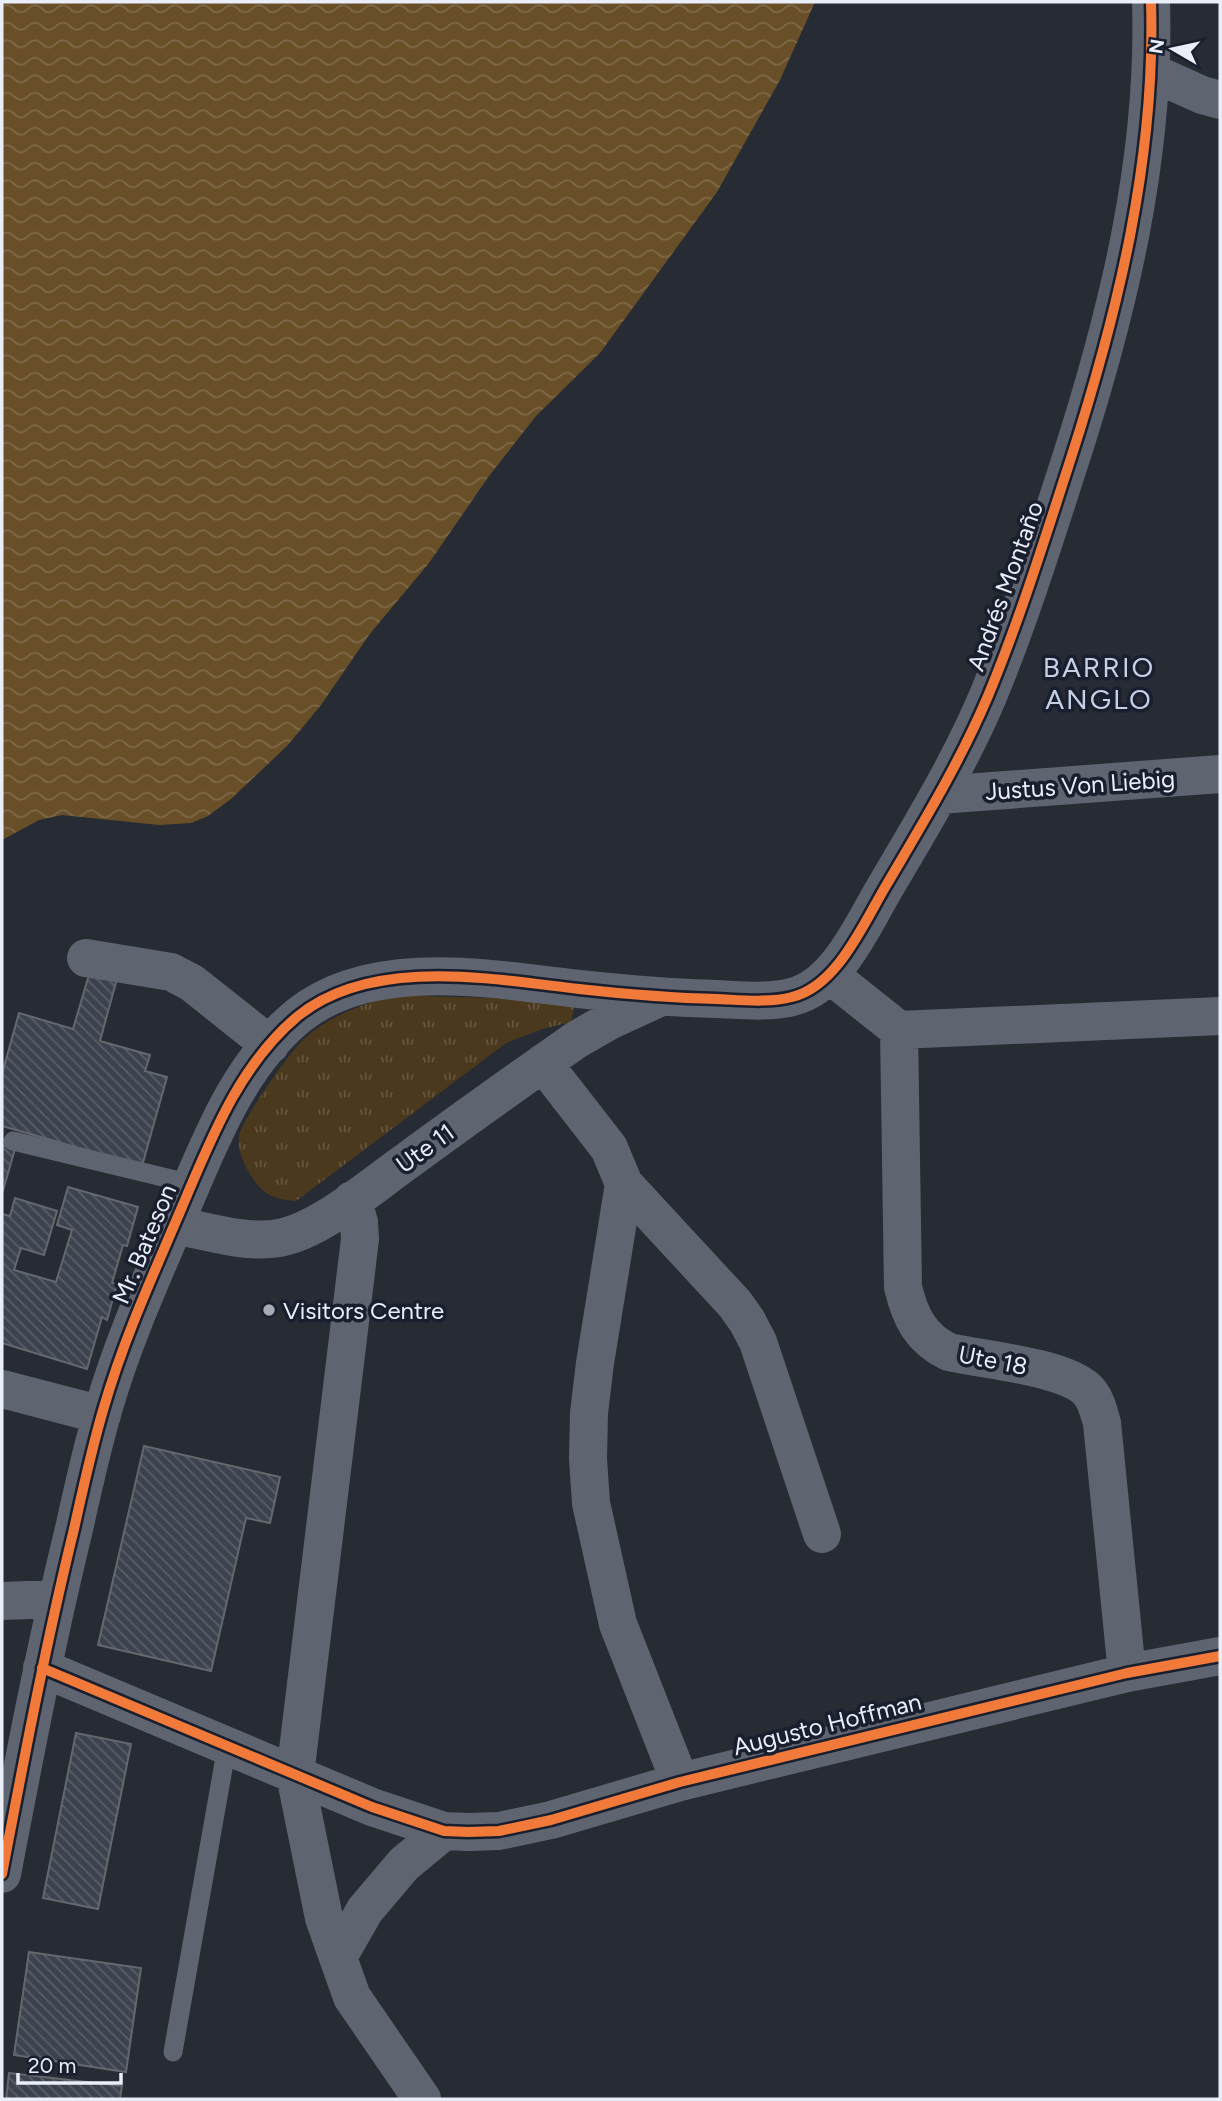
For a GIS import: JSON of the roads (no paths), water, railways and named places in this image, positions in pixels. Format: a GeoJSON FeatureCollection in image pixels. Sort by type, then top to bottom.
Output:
{"type":"FeatureCollection","features":[{"type":"Feature","properties":{"kind":"street","name":"Andrés Montaño"},"geometry":{"type":"LineString","coordinates":[[659,998],[743,1000],[795,997],[814,988],[830,975],[848,950],[939,795],[985,701],[1016,625],[1094,386],[1137,199],[1151,72],[1151,2]]}},
{"type":"Feature","properties":{"kind":"street"},"geometry":{"type":"LineString","coordinates":[[1151,72],[1202,95],[1220,100]]}},
{"type":"Feature","properties":{"kind":"street","name":"Justus Von Liebig"},"geometry":{"type":"LineString","coordinates":[[939,795],[1220,775]]}},
{"type":"Feature","properties":{"kind":"street"},"geometry":{"type":"LineString","coordinates":[[86,958],[171,972],[192,983],[270,1045]]}},
{"type":"Feature","properties":{"kind":"street"},"geometry":{"type":"LineString","coordinates":[[830,975],[899,1030],[1220,1016]]}},
{"type":"Feature","properties":{"kind":"street","name":"Mr. Bateson"},"geometry":{"type":"LineString","coordinates":[[2,1874],[57,1599],[102,1415],[130,1331],[191,1184],[224,1111],[247,1073],[299,1015],[324,999],[356,986],[427,976],[659,998]]}},
{"type":"Feature","properties":{"kind":"street","name":"Ute 11"},"geometry":{"type":"LineString","coordinates":[[174,1225],[252,1239],[279,1238],[319,1222],[543,1063],[609,1021],[659,998]]}},
{"type":"Feature","properties":{"kind":"street","name":"Ute 18"},"geometry":{"type":"LineString","coordinates":[[899,1030],[903,1287],[912,1320],[935,1345],[950,1352],[1053,1371],[1075,1379],[1089,1391],[1097,1405],[1102,1423],[1127,1673]]}},
{"type":"Feature","properties":{"kind":"street"},"geometry":{"type":"LineString","coordinates":[[543,1063],[609,1148],[624,1184],[747,1321],[758,1342],[822,1534]]}},
{"type":"Feature","properties":{"kind":"street"},"geometry":{"type":"LineString","coordinates":[[624,1184],[589,1413],[591,1503],[618,1624],[680,1782]]}},
{"type":"Feature","properties":{"kind":"street"},"geometry":{"type":"LineString","coordinates":[[352,1200],[359,1222],[360,1239],[295,1775],[324,1918],[352,1997],[422,2099]]}},
{"type":"Feature","properties":{"kind":"street"},"geometry":{"type":"LineString","coordinates":[[2,1390],[102,1415]]}},
{"type":"Feature","properties":{"kind":"street"},"geometry":{"type":"LineString","coordinates":[[2,1601],[57,1599]]}},
{"type":"Feature","properties":{"kind":"street","name":"Augusto Hoffman"},"geometry":{"type":"LineString","coordinates":[[42,1668],[372,1807],[444,1831],[499,1831],[551,1820],[680,1782],[1127,1673],[1220,1656]]}},
{"type":"Feature","properties":{"kind":"street"},"geometry":{"type":"LineString","coordinates":[[338,1957],[365,1910],[404,1864],[444,1831]]}},
{"type":"Feature","properties":{"kind":"lane"},"geometry":{"type":"LineString","coordinates":[[13,1141],[191,1184]]}},
{"type":"Feature","properties":{"kind":"lane"},"geometry":{"type":"LineString","coordinates":[[173,2052],[227,1746]]}},
{"type":"Feature","properties":{"kind":"water"},"geometry":{"type":"Polygon","coordinates":[[[2,2],[815,2],[780,80],[717,192],[600,353],[536,416],[489,476],[429,563],[369,635],[321,705],[288,745],[231,799],[208,816],[191,823],[159,825],[62,815],[39,820],[2,840],[2,2]]]}},
{"type":"Feature","properties":{"kind":"place","name":"Visitors Centre"},"geometry":{"type":"Point","coordinates":[269,1310]}},
{"type":"Feature","properties":{"kind":"district","name":"BARRIO ANGLO"},"geometry":{"type":"Point","coordinates":[1099,683]}}]}
